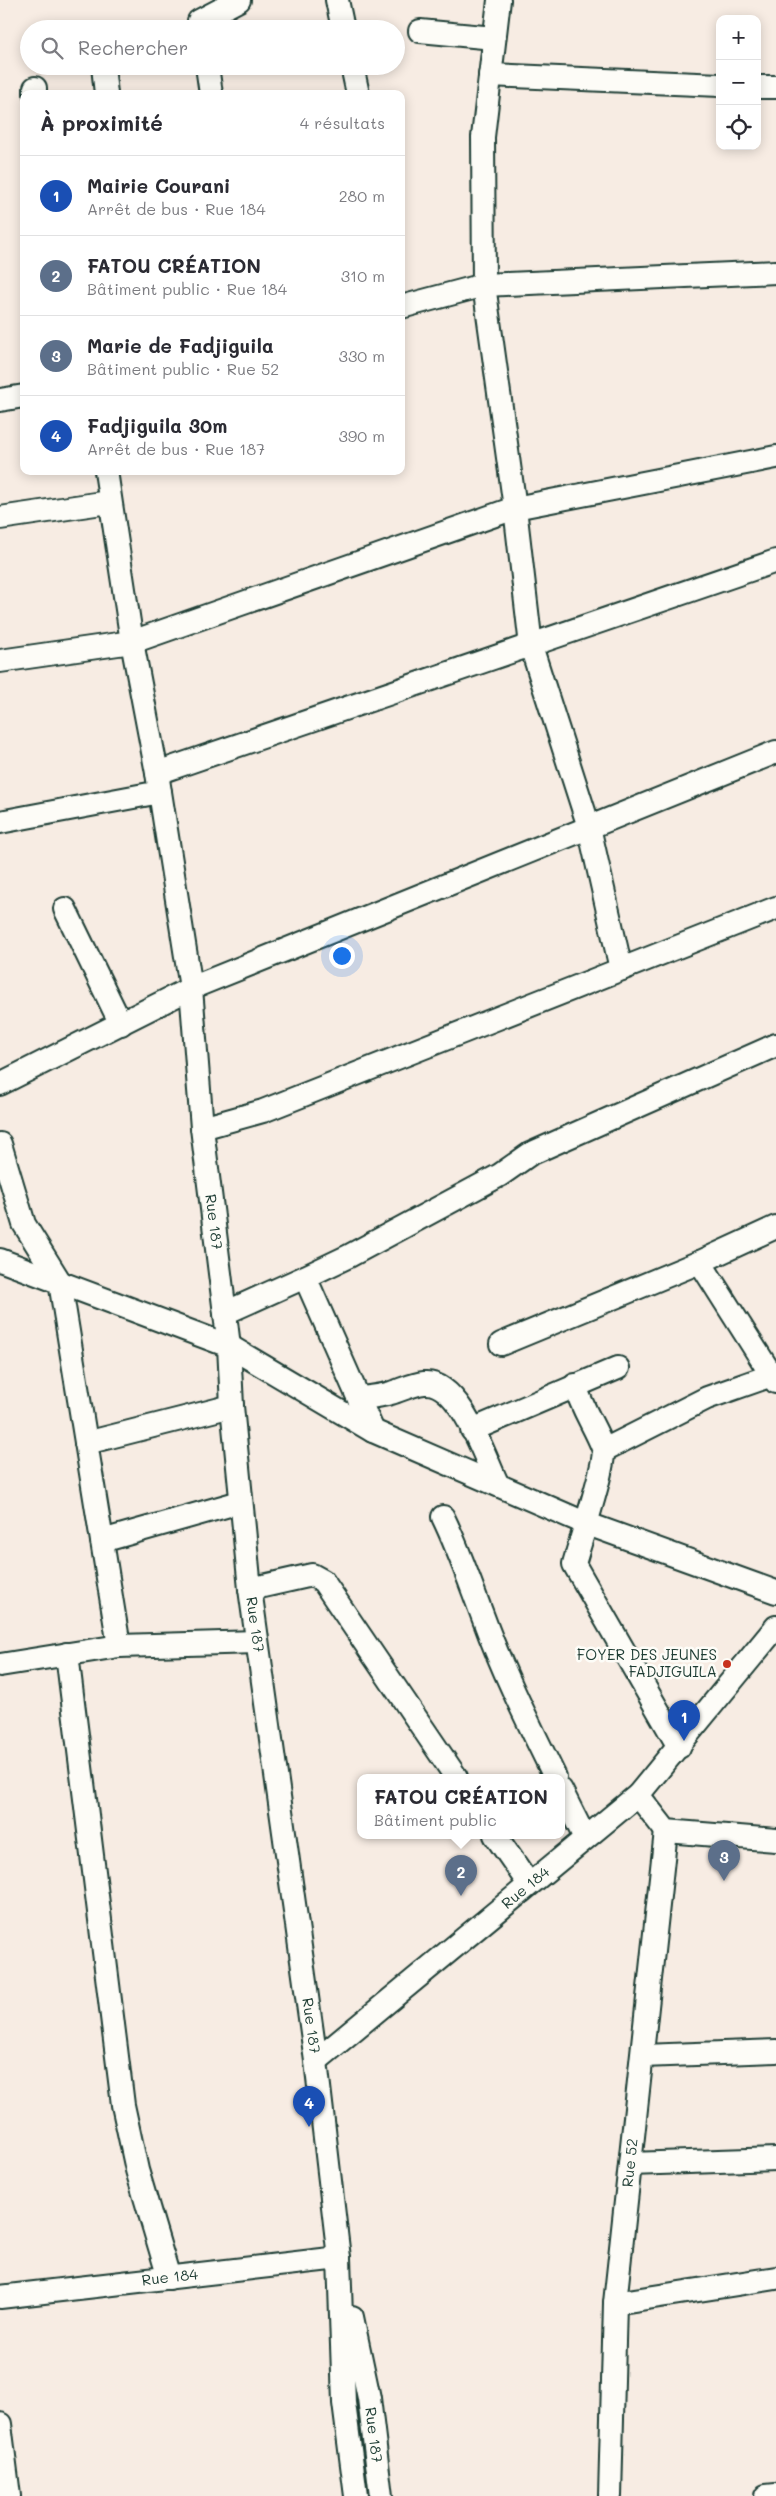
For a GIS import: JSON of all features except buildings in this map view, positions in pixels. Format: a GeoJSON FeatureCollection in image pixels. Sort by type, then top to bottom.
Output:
{"type":"FeatureCollection","features":[{"type":"Feature","properties":{"kind":"street"},"geometry":{"type":"LineString","coordinates":[[201,20],[239,0]]}},
{"type":"Feature","properties":{"kind":"street"},"geometry":{"type":"LineString","coordinates":[[337,0],[341,20]]}},
{"type":"Feature","properties":{"kind":"street"},"geometry":{"type":"LineString","coordinates":[[499,0],[483,137],[484,285],[515,508],[531,646],[589,827],[622,969]]}},
{"type":"Feature","properties":{"kind":"street"},"geometry":{"type":"LineString","coordinates":[[420,31],[494,38]]}},
{"type":"Feature","properties":{"kind":"street"},"geometry":{"type":"LineString","coordinates":[[104,75],[106,90]]}},
{"type":"Feature","properties":{"kind":"street"},"geometry":{"type":"LineString","coordinates":[[208,75],[210,90]]}},
{"type":"Feature","properties":{"kind":"street"},"geometry":{"type":"LineString","coordinates":[[354,75],[357,90]]}},
{"type":"Feature","properties":{"kind":"street"},"geometry":{"type":"LineString","coordinates":[[490,76],[716,85]]}},
{"type":"Feature","properties":{"kind":"street"},"geometry":{"type":"LineString","coordinates":[[761,87],[776,87]]}},
{"type":"Feature","properties":{"kind":"street"},"geometry":{"type":"LineString","coordinates":[[405,300],[484,285],[776,272]]}},
{"type":"Feature","properties":{"kind":"street"},"geometry":{"type":"LineString","coordinates":[[0,400],[20,397]]}},
{"type":"Feature","properties":{"kind":"street"},"geometry":{"type":"LineString","coordinates":[[0,661],[132,642],[515,508],[776,457]]}},
{"type":"Feature","properties":{"kind":"street","name":"Rue 187"},"geometry":{"type":"LineString","coordinates":[[106,475],[109,502],[132,642],[158,783],[191,988],[202,1128],[229,1346],[240,1502],[250,1589],[316,2061],[339,2258],[344,2403],[356,2496]]}},
{"type":"Feature","properties":{"kind":"street"},"geometry":{"type":"LineString","coordinates":[[0,518],[109,502]]}},
{"type":"Feature","properties":{"kind":"street"},"geometry":{"type":"LineString","coordinates":[[0,822],[158,783],[531,646],[776,561]]}},
{"type":"Feature","properties":{"kind":"street"},"geometry":{"type":"LineString","coordinates":[[0,1084],[191,988],[776,752]]}},
{"type":"Feature","properties":{"kind":"street"},"geometry":{"type":"LineString","coordinates":[[65,908],[121,1024]]}},
{"type":"Feature","properties":{"kind":"street"},"geometry":{"type":"LineString","coordinates":[[202,1128],[263,1111],[776,908]]}},
{"type":"Feature","properties":{"kind":"street"},"geometry":{"type":"LineString","coordinates":[[225,1313],[349,1256],[500,1174],[530,1154],[776,1045]]}},
{"type":"Feature","properties":{"kind":"street"},"geometry":{"type":"LineString","coordinates":[[0,1144],[24,1224],[60,1282],[119,1646]]}},
{"type":"Feature","properties":{"kind":"street"},"geometry":{"type":"LineString","coordinates":[[501,1344],[700,1262],[776,1227]]}},
{"type":"Feature","properties":{"kind":"street"},"geometry":{"type":"LineString","coordinates":[[0,1260],[229,1346],[373,1431],[497,1483],[585,1523],[776,1592]]}},
{"type":"Feature","properties":{"kind":"street"},"geometry":{"type":"LineString","coordinates":[[604,1450],[707,1398],[774,1379],[700,1262]]}},
{"type":"Feature","properties":{"kind":"street"},"geometry":{"type":"LineString","coordinates":[[305,1277],[373,1431]]}},
{"type":"Feature","properties":{"kind":"street"},"geometry":{"type":"LineString","coordinates":[[472,1430],[618,1368]]}},
{"type":"Feature","properties":{"kind":"street"},"geometry":{"type":"LineString","coordinates":[[360,1398],[388,1394],[423,1383],[435,1384],[448,1390],[472,1430],[497,1483]]}},
{"type":"Feature","properties":{"kind":"street"},"geometry":{"type":"LineString","coordinates":[[575,1385],[582,1408],[604,1450],[596,1490],[574,1564],[678,1747]]}},
{"type":"Feature","properties":{"kind":"street"},"geometry":{"type":"LineString","coordinates":[[86,1443],[232,1406]]}},
{"type":"Feature","properties":{"kind":"street"},"geometry":{"type":"LineString","coordinates":[[102,1541],[240,1502]]}},
{"type":"Feature","properties":{"kind":"street"},"geometry":{"type":"LineString","coordinates":[[443,1517],[471,1579],[482,1617],[516,1697],[554,1774]]}},
{"type":"Feature","properties":{"kind":"street"},"geometry":{"type":"LineString","coordinates":[[250,1589],[312,1575],[323,1581],[454,1774]]}},
{"type":"Feature","properties":{"kind":"street","name":"Rue 184"},"geometry":{"type":"LineString","coordinates":[[316,2061],[638,1795],[776,1626]]}},
{"type":"Feature","properties":{"kind":"street"},"geometry":{"type":"LineString","coordinates":[[0,1665],[119,1646],[257,1642]]}},
{"type":"Feature","properties":{"kind":"street"},"geometry":{"type":"LineString","coordinates":[[67,1654],[123,2105],[137,2170],[169,2278]]}},
{"type":"Feature","properties":{"kind":"street"},"geometry":{"type":"LineString","coordinates":[[638,1795],[666,1831],[776,1840]]}},
{"type":"Feature","properties":{"kind":"street"},"geometry":{"type":"LineString","coordinates":[[565,1798],[585,1838]]}},
{"type":"Feature","properties":{"kind":"street","name":"Rue 52"},"geometry":{"type":"LineString","coordinates":[[610,2496],[615,2303],[666,1831]]}},
{"type":"Feature","properties":{"kind":"street"},"geometry":{"type":"LineString","coordinates":[[498,1839],[529,1884]]}},
{"type":"Feature","properties":{"kind":"street"},"geometry":{"type":"LineString","coordinates":[[642,2056],[776,2051]]}},
{"type":"Feature","properties":{"kind":"street"},"geometry":{"type":"LineString","coordinates":[[630,2164],[776,2159]]}},
{"type":"Feature","properties":{"kind":"street","name":"Rue 187"},"geometry":{"type":"LineString","coordinates":[[339,2258],[369,2398],[381,2496]]}},
{"type":"Feature","properties":{"kind":"street","name":"Rue 184"},"geometry":{"type":"LineString","coordinates":[[0,2297],[339,2258]]}},
{"type":"Feature","properties":{"kind":"street"},"geometry":{"type":"LineString","coordinates":[[615,2303],[776,2278]]}},
{"type":"Feature","properties":{"kind":"street"},"geometry":{"type":"LineString","coordinates":[[0,2424],[9,2496]]}},
{"type":"Feature","properties":{"kind":"street"},"geometry":{"type":"LineString","coordinates":[[766,2496],[776,2495]]}},
{"type":"Feature","properties":{"kind":"place","name":"FOYER DES JEUNES FADJIGUILA"},"geometry":{"type":"Point","coordinates":[727,1664]}},
{"type":"Feature","properties":{"kind":"place","name":"Mairie Courani"},"geometry":{"type":"Point","coordinates":[684,1741]}},
{"type":"Feature","properties":{"kind":"place","name":"Marie de Fadjiguila"},"geometry":{"type":"Point","coordinates":[724,1881]}},
{"type":"Feature","properties":{"kind":"place","name":"FATOU CRÉATION"},"geometry":{"type":"Point","coordinates":[461,1896]}},
{"type":"Feature","properties":{"kind":"place","name":"Fadjiguila 30m"},"geometry":{"type":"Point","coordinates":[309,2127]}}]}
